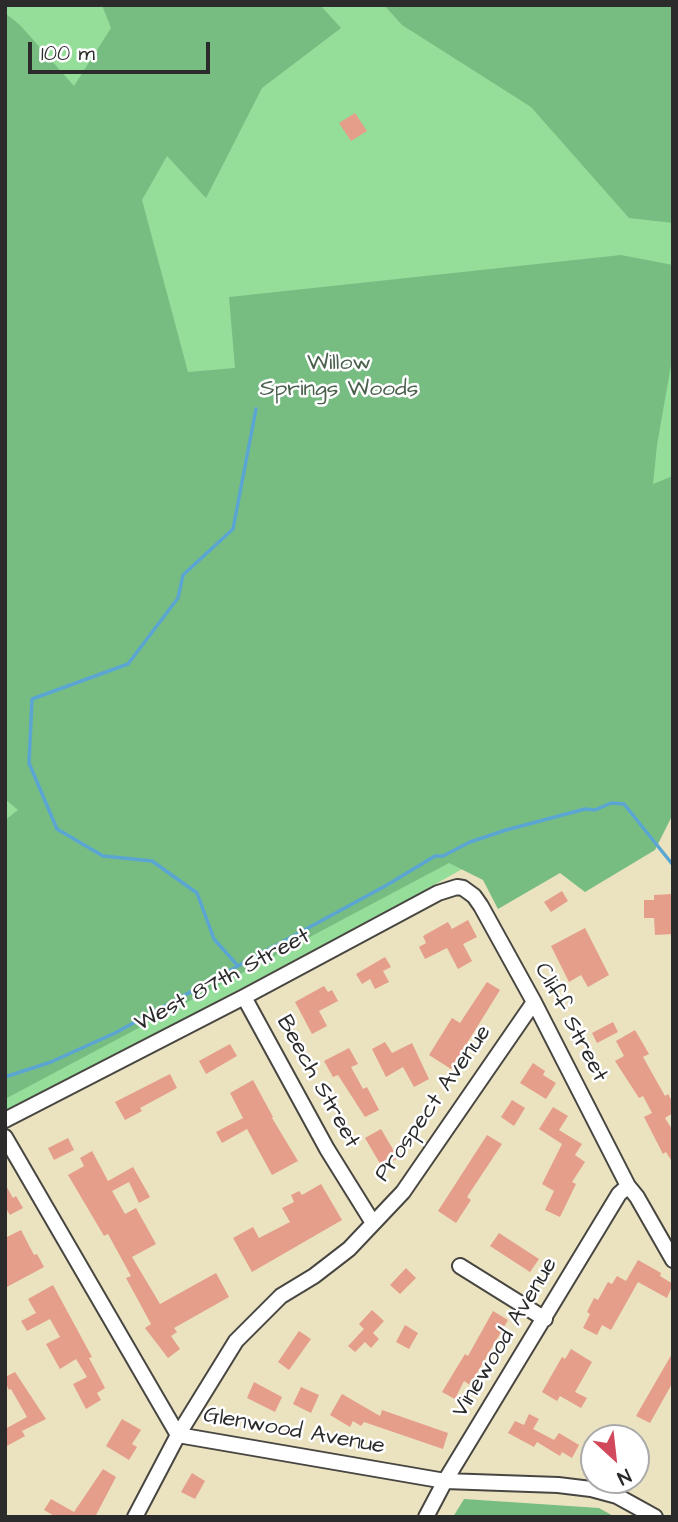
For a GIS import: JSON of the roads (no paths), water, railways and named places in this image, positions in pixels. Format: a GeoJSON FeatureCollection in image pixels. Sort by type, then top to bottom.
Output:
{"type":"FeatureCollection","features":[{"type":"Feature","properties":{"kind":"street","name":"West 87th Street"},"geometry":{"type":"LineString","coordinates":[[5,1120],[438,893],[457,887],[463,888]]}},
{"type":"Feature","properties":{"kind":"street","name":"Cliff Street"},"geometry":{"type":"LineString","coordinates":[[463,888],[474,896],[481,906],[534,1002],[628,1186],[673,1260]]}},
{"type":"Feature","properties":{"kind":"street","name":"Beech Street"},"geometry":{"type":"LineString","coordinates":[[244,997],[327,1149],[373,1223]]}},
{"type":"Feature","properties":{"kind":"street","name":"Prospect Avenue"},"geometry":{"type":"LineString","coordinates":[[135,1517],[178,1435],[236,1341],[281,1296],[314,1276],[349,1249],[403,1192],[534,1002]]}},
{"type":"Feature","properties":{"kind":"street","name":"Glenwood Avenue"},"geometry":{"type":"LineString","coordinates":[[5,1137],[178,1435],[445,1481],[558,1485],[591,1489],[617,1496],[655,1517]]}},
{"type":"Feature","properties":{"kind":"street","name":"Vinewood Avenue"},"geometry":{"type":"LineString","coordinates":[[426,1517],[445,1481],[619,1194],[628,1186]]}},
{"type":"Feature","properties":{"kind":"street"},"geometry":{"type":"LineString","coordinates":[[460,1266],[545,1319]]}},
{"type":"Feature","properties":{"kind":"waterway"},"geometry":{"type":"LineString","coordinates":[[238,966],[214,939],[197,893],[152,861],[103,856],[57,829],[29,763],[32,699],[128,664],[178,598],[183,575],[233,529],[256,409]]}},
{"type":"Feature","properties":{"kind":"waterway"},"geometry":{"type":"LineString","coordinates":[[5,1077],[51,1062],[115,1033],[387,885],[435,856],[443,856],[470,842],[506,830],[585,809],[595,810],[611,803],[624,804],[673,865]]}},
{"type":"Feature","properties":{"kind":"park label","name":"Willow Springs Woods"},"geometry":{"type":"Point","coordinates":[339,377]}}]}
